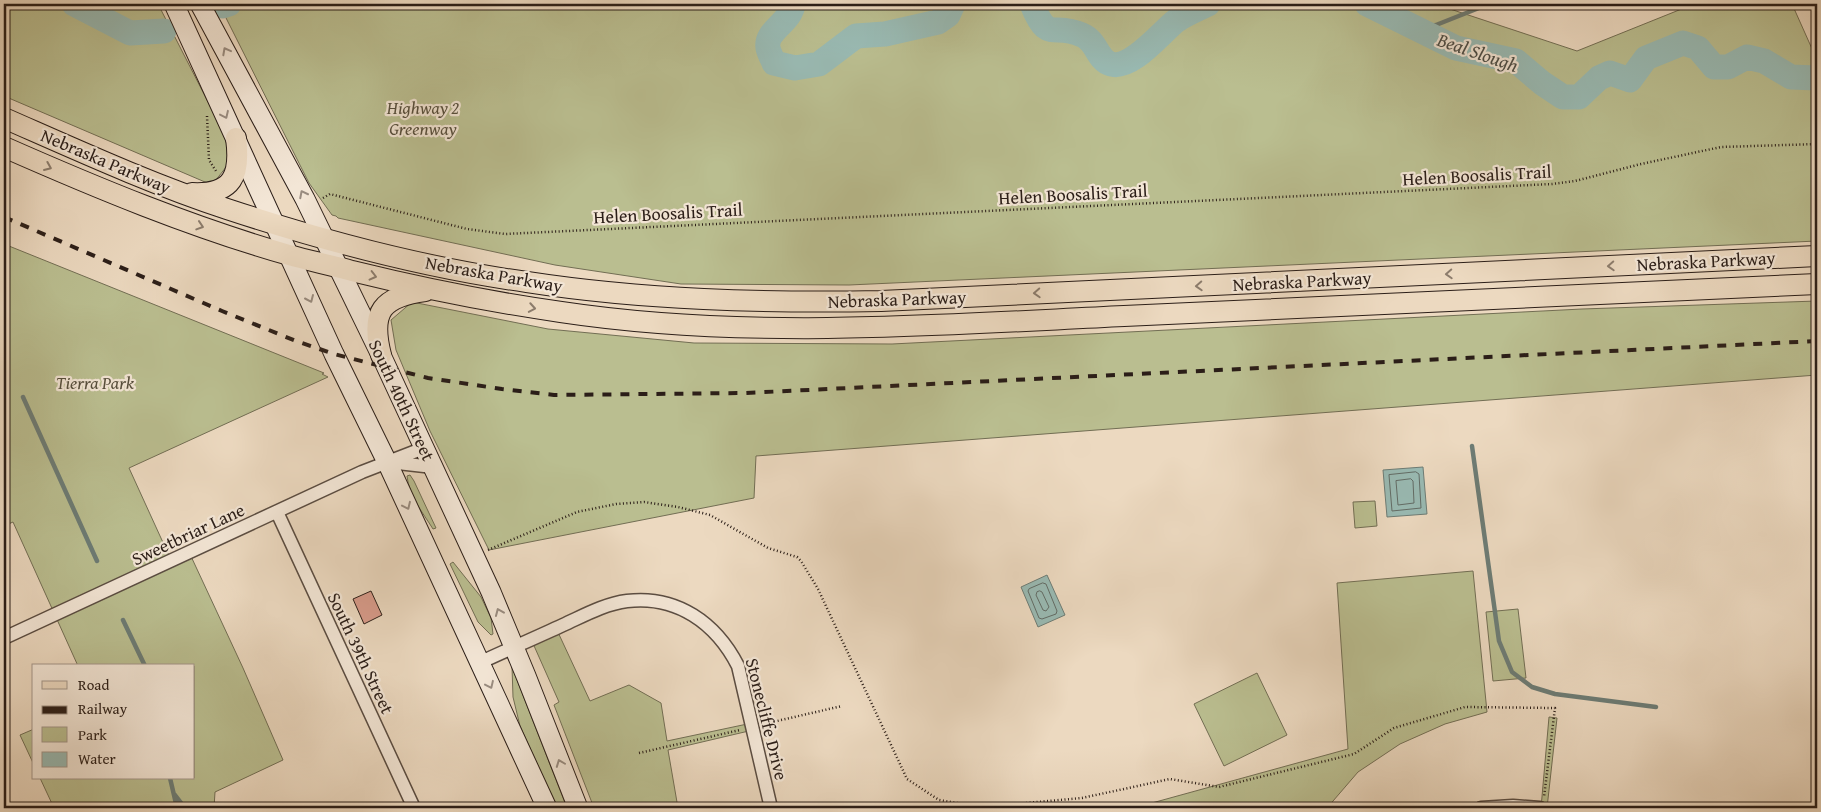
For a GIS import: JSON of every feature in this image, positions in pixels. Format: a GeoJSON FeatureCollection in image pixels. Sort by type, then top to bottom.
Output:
{"type":"FeatureCollection","features":[{"type":"Feature","properties":{"kind":"main road"},"geometry":{"type":"LineString","coordinates":[[174,4],[547,808]]}},
{"type":"Feature","properties":{"kind":"main road","name":"South 40th Street"},"geometry":{"type":"LineString","coordinates":[[200,4],[301,190],[380,354],[491,592],[578,808]]}},
{"type":"Feature","properties":{"kind":"main road","name":"Nebraska Parkway"},"geometry":{"type":"LineString","coordinates":[[4,118],[147,180],[275,225],[449,268],[526,282],[673,297],[821,302],[881,301],[1817,256]]}},
{"type":"Feature","properties":{"kind":"main road"},"geometry":{"type":"LineString","coordinates":[[182,193],[208,194],[228,185],[238,164],[236,138]]}},
{"type":"Feature","properties":{"kind":"main road","name":"Nebraska Parkway"},"geometry":{"type":"LineString","coordinates":[[4,148],[181,220],[289,255],[441,290],[564,313],[647,322],[730,327],[876,327],[1817,284]]}},
{"type":"Feature","properties":{"kind":"main road"},"geometry":{"type":"LineString","coordinates":[[380,354],[377,339],[377,323],[378,316],[387,304],[398,296],[405,294],[441,290]]}},
{"type":"Feature","properties":{"kind":"street","name":"Sweetbriar Lane"},"geometry":{"type":"LineString","coordinates":[[4,638],[362,472],[424,448]]}},
{"type":"Feature","properties":{"kind":"street","name":"Sweetbriar Lane"},"geometry":{"type":"LineString","coordinates":[[387,462],[433,467]]}},
{"type":"Feature","properties":{"kind":"street","name":"South 39th Street"},"geometry":{"type":"LineString","coordinates":[[277,512],[414,808]]}},
{"type":"Feature","properties":{"kind":"street","name":"Stonecliffe Drive"},"geometry":{"type":"LineString","coordinates":[[479,663],[597,610],[626,601],[643,600],[677,607],[693,615],[720,637],[730,650],[738,666],[771,808]]}},
{"type":"Feature","properties":{"kind":"street"},"geometry":{"type":"LineString","coordinates":[[1481,808],[1542,804]]}},
{"type":"Feature","properties":{"kind":"path","name":"Helen Boosalis Trail"},"geometry":{"type":"LineString","coordinates":[[330,194],[468,229],[505,234],[1552,184],[1575,181],[1641,164],[1721,147],[1817,144]]}},
{"type":"Feature","properties":{"kind":"path"},"geometry":{"type":"LineString","coordinates":[[487,551],[577,512],[616,504],[644,502],[678,507],[710,515],[768,548],[797,557],[818,590],[907,779],[939,800],[981,807],[1073,798],[1170,779],[1219,787],[1354,754],[1394,728],[1465,707],[1555,708],[1542,804]]}},
{"type":"Feature","properties":{"kind":"green space"},"geometry":{"type":"Polygon","coordinates":[[[4,4],[158,4],[229,143],[230,162],[212,185],[4,96],[4,4]]]}},
{"type":"Feature","properties":{"kind":"green space","name":"Highway 2 Greenway"},"geometry":{"type":"Polygon","coordinates":[[[219,4],[1081,4],[1083,9],[1094,4],[1435,4],[1577,51],[1694,4],[1792,4],[1813,51],[1817,52],[1817,241],[849,285],[681,284],[555,265],[338,218],[332,215],[309,183],[219,4]]]}},
{"type":"Feature","properties":{"kind":"green space","name":"Tierra Park"},"geometry":{"type":"Polygon","coordinates":[[[4,244],[324,373],[322,374],[328,377],[129,468],[171,560],[189,552],[283,760],[215,792],[214,808],[54,808],[41,780],[195,780],[195,664],[77,664],[13,522],[4,526],[4,244]]]}},
{"type":"Feature","properties":{"kind":"green space"},"geometry":{"type":"Polygon","coordinates":[[[1817,301],[1817,375],[756,456],[754,498],[489,550],[430,431],[396,350],[391,320],[412,302],[548,329],[694,343],[892,344],[1582,309],[1817,301]]]}},
{"type":"Feature","properties":{"kind":"green space"},"geometry":{"type":"Polygon","coordinates":[[[410,475],[436,528],[433,529],[413,497],[407,476],[410,475]]]}},
{"type":"Feature","properties":{"kind":"green space"},"geometry":{"type":"Polygon","coordinates":[[[1375,501],[1377,526],[1355,528],[1353,502],[1375,501]]]}},
{"type":"Feature","properties":{"kind":"green space"},"geometry":{"type":"Polygon","coordinates":[[[453,562],[481,597],[491,618],[493,634],[491,635],[478,622],[450,564],[453,562]]]}},
{"type":"Feature","properties":{"kind":"green space"},"geometry":{"type":"Polygon","coordinates":[[[1473,571],[1487,712],[1445,724],[1400,744],[1358,772],[1327,808],[1142,808],[1141,806],[1348,749],[1337,583],[1473,571]]]}},
{"type":"Feature","properties":{"kind":"green space"},"geometry":{"type":"Polygon","coordinates":[[[1518,609],[1526,678],[1493,681],[1486,612],[1518,609]]]}},
{"type":"Feature","properties":{"kind":"green space"},"geometry":{"type":"Polygon","coordinates":[[[556,628],[590,701],[629,685],[661,703],[667,741],[752,723],[753,730],[668,750],[678,808],[594,808],[554,705],[559,702],[531,639],[556,628]]]}},
{"type":"Feature","properties":{"kind":"green space"},"geometry":{"type":"Polygon","coordinates":[[[512,667],[567,808],[557,808],[520,726],[513,697],[512,667]]]}},
{"type":"Feature","properties":{"kind":"green space"},"geometry":{"type":"Polygon","coordinates":[[[1257,673],[1287,735],[1224,766],[1194,704],[1257,673]]]}},
{"type":"Feature","properties":{"kind":"green space"},"geometry":{"type":"Polygon","coordinates":[[[1549,717],[1557,718],[1547,808],[1541,808],[1549,717]]]}},
{"type":"Feature","properties":{"kind":"green space"},"geometry":{"type":"Polygon","coordinates":[[[32,730],[32,761],[20,735],[32,730]]]}},
{"type":"Feature","properties":{"kind":"water"},"geometry":{"type":"Polygon","coordinates":[[[1423,467],[1427,514],[1387,517],[1383,470],[1423,467]]]}},
{"type":"Feature","properties":{"kind":"water"},"geometry":{"type":"Polygon","coordinates":[[[1047,575],[1065,615],[1038,627],[1021,587],[1047,575]]]}},
{"type":"Feature","properties":{"kind":"building"},"geometry":{"type":"Polygon","coordinates":[[[371,591],[382,615],[364,624],[353,599],[371,591]]]}},
{"type":"Feature","properties":{"kind":"waterway","name":"Beal Slough"},"geometry":{"type":"LineString","coordinates":[[74,4],[130,33],[164,31]]}},
{"type":"Feature","properties":{"kind":"waterway","name":"Beal Slough"},"geometry":{"type":"LineString","coordinates":[[223,6],[229,4]]}},
{"type":"Feature","properties":{"kind":"waterway","name":"Beal Slough"},"geometry":{"type":"LineString","coordinates":[[793,4],[788,16],[770,36],[768,48],[774,63],[795,68],[819,64],[856,36],[885,34],[938,22],[948,15],[953,4]]}},
{"type":"Feature","properties":{"kind":"waterway","name":"Beal Slough"},"geometry":{"type":"LineString","coordinates":[[1032,4],[1042,24],[1047,28],[1082,35],[1091,41],[1103,59],[1111,64],[1119,64],[1137,56],[1177,20],[1208,4]]}},
{"type":"Feature","properties":{"kind":"waterway","name":"Beal Slough"},"geometry":{"type":"LineString","coordinates":[[1367,4],[1456,48],[1516,61],[1542,83],[1563,97],[1579,97],[1599,78],[1610,73],[1630,80],[1646,58],[1683,43],[1698,48],[1714,67],[1728,67],[1747,57],[1764,61],[1791,77],[1817,78]]}},
{"type":"Feature","properties":{"kind":"waterway"},"geometry":{"type":"LineString","coordinates":[[1420,30],[1489,4]]}},
{"type":"Feature","properties":{"kind":"waterway"},"geometry":{"type":"LineString","coordinates":[[23,397],[97,561]]}},
{"type":"Feature","properties":{"kind":"waterway"},"geometry":{"type":"LineString","coordinates":[[1472,446],[1499,641],[1512,672],[1532,687],[1555,694],[1656,707]]}},
{"type":"Feature","properties":{"kind":"waterway"},"geometry":{"type":"LineString","coordinates":[[123,620],[144,664]]}},
{"type":"Feature","properties":{"kind":"waterway"},"geometry":{"type":"LineString","coordinates":[[170,780],[177,808]]}},
{"type":"Feature","properties":{"kind":"waterway"},"geometry":{"type":"LineString","coordinates":[[175,795],[185,808]]}},
{"type":"Feature","properties":{"kind":"railway"},"geometry":{"type":"LineString","coordinates":[[4,217],[222,311],[334,354],[428,378],[554,395],[745,393],[1817,341]]}}]}
